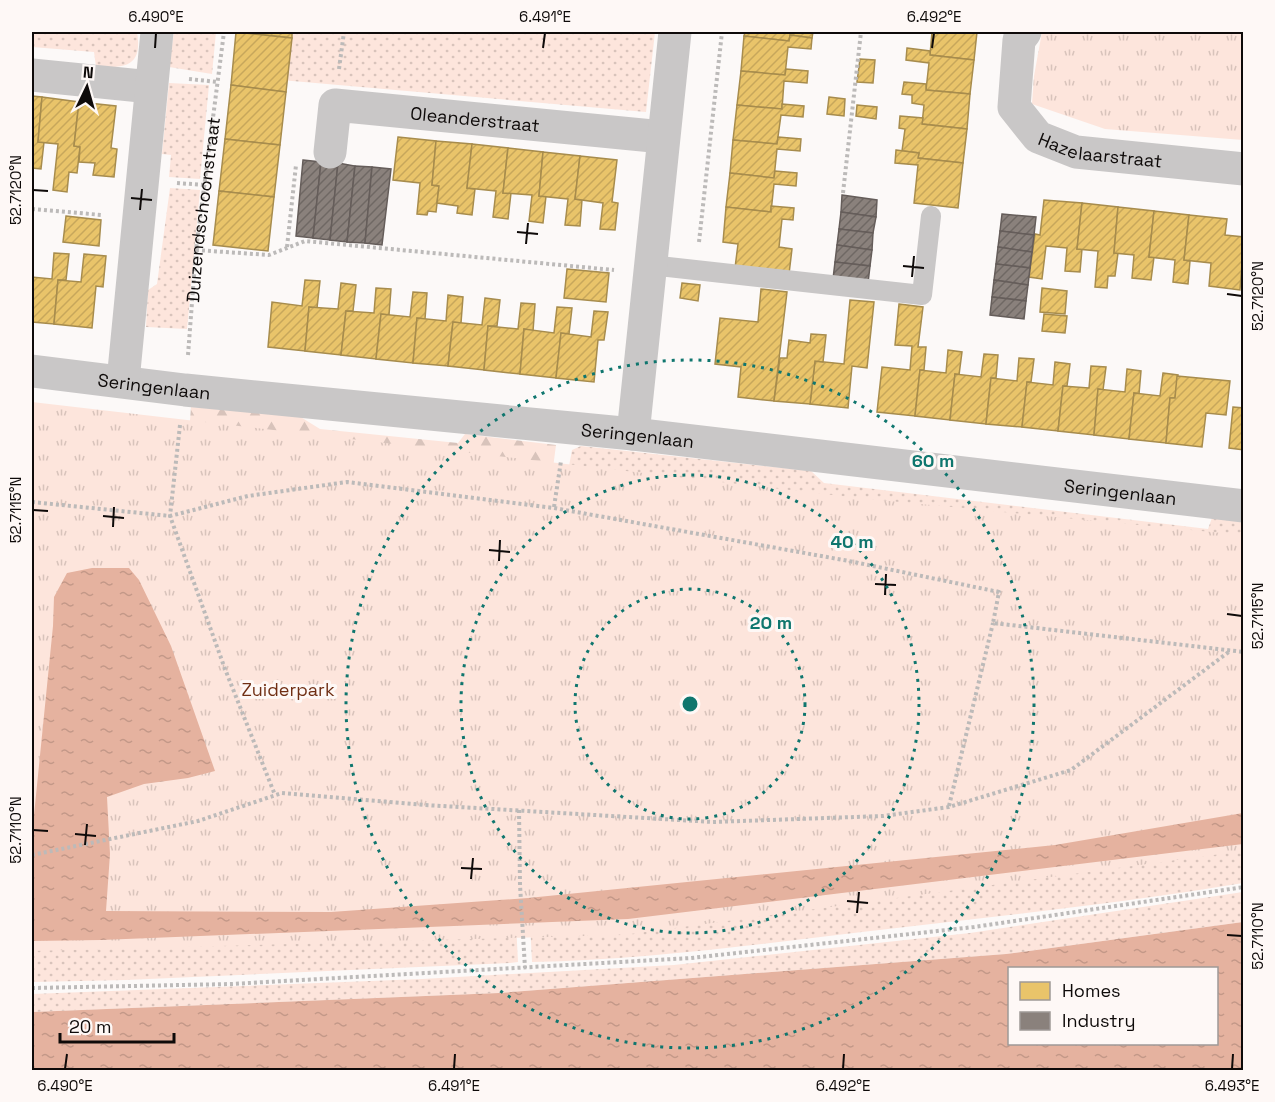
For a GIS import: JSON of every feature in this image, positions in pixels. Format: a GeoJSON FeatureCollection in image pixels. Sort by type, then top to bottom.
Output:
{"type":"FeatureCollection","features":[{"type":"Feature","properties":{"kind":"street"},"geometry":{"type":"LineString","coordinates":[[123,381],[157,32]]}},
{"type":"Feature","properties":{"kind":"street"},"geometry":{"type":"LineString","coordinates":[[633,434],[675,32]]}},
{"type":"Feature","properties":{"kind":"street","name":"Hazelaarstraat"},"geometry":{"type":"LineString","coordinates":[[1024,32],[1019,40],[1014,107],[1038,137],[1076,152],[1244,169]]}},
{"type":"Feature","properties":{"kind":"street"},"geometry":{"type":"LineString","coordinates":[[32,75],[151,87]]}},
{"type":"Feature","properties":{"kind":"street","name":"Oleanderstraat"},"geometry":{"type":"LineString","coordinates":[[330,152],[335,105],[663,137]]}},
{"type":"Feature","properties":{"kind":"street","name":"Seringenlaan"},"geometry":{"type":"LineString","coordinates":[[32,371],[184,390],[633,434],[1244,507]]}},
{"type":"Feature","properties":{"kind":"lane"},"geometry":{"type":"LineString","coordinates":[[650,269],[696,270],[922,295],[930,216]]}},
{"type":"Feature","properties":{"kind":"path","name":"Duizendschoonstraat"},"geometry":{"type":"LineString","coordinates":[[170,516],[196,250],[224,32]]}},
{"type":"Feature","properties":{"kind":"path"},"geometry":{"type":"LineString","coordinates":[[696,270],[722,32]]}},
{"type":"Feature","properties":{"kind":"path"},"geometry":{"type":"LineString","coordinates":[[843,193],[861,32]]}},
{"type":"Feature","properties":{"kind":"path"},"geometry":{"type":"LineString","coordinates":[[287,248],[298,149],[330,152]]}},
{"type":"Feature","properties":{"kind":"path"},"geometry":{"type":"LineString","coordinates":[[32,208],[138,219]]}},
{"type":"Feature","properties":{"kind":"path"},"geometry":{"type":"LineString","coordinates":[[196,250],[269,255],[305,240],[650,269]]}},
{"type":"Feature","properties":{"kind":"path"},"geometry":{"type":"LineString","coordinates":[[554,508],[566,428]]}},
{"type":"Feature","properties":{"kind":"path"},"geometry":{"type":"LineString","coordinates":[[32,502],[170,516],[248,496],[347,482],[554,508],[849,561],[999,592],[949,807]]}},
{"type":"Feature","properties":{"kind":"path"},"geometry":{"type":"LineString","coordinates":[[170,516],[225,669],[275,795]]}},
{"type":"Feature","properties":{"kind":"path"},"geometry":{"type":"LineString","coordinates":[[993,623],[1244,652]]}},
{"type":"Feature","properties":{"kind":"path"},"geometry":{"type":"LineString","coordinates":[[32,855],[198,821],[282,793],[425,806],[713,822],[883,816],[949,807],[1071,770],[1230,651]]}},
{"type":"Feature","properties":{"kind":"path"},"geometry":{"type":"LineString","coordinates":[[519,810],[520,885],[525,968]]}},
{"type":"Feature","properties":{"kind":"path"},"geometry":{"type":"LineString","coordinates":[[32,988],[231,984],[691,958],[962,928],[1244,887]]}},
{"type":"Feature","properties":{"kind":"green space"},"geometry":{"type":"Polygon","coordinates":[[[32,32],[137,32],[137,52],[130,63],[123,66],[96,67],[94,52],[32,47],[32,32]]]}},
{"type":"Feature","properties":{"kind":"green space"},"geometry":{"type":"Polygon","coordinates":[[[174,32],[216,32],[212,74],[169,67],[174,32]]]}},
{"type":"Feature","properties":{"kind":"green space"},"geometry":{"type":"Polygon","coordinates":[[[286,32],[655,32],[646,112],[281,80],[286,32]]]}},
{"type":"Feature","properties":{"kind":"green space"},"geometry":{"type":"Polygon","coordinates":[[[1042,32],[1243,32],[1243,140],[1105,129],[1032,104],[1034,76],[1042,32]]]}},
{"type":"Feature","properties":{"kind":"green space"},"geometry":{"type":"Polygon","coordinates":[[[169,83],[209,85],[200,179],[169,177],[171,155],[162,154],[169,83]]]}},
{"type":"Feature","properties":{"kind":"green space"},"geometry":{"type":"Polygon","coordinates":[[[170,188],[200,190],[187,329],[146,327],[148,290],[157,284],[170,188]]]}},
{"type":"Feature","properties":{"kind":"green space","name":"Zuiderpark"},"geometry":{"type":"Polygon","coordinates":[[[32,402],[858,498],[1243,535],[1243,851],[623,935],[32,951],[32,402]]]}},
{"type":"Feature","properties":{"kind":"green space"},"geometry":{"type":"Polygon","coordinates":[[[191,407],[299,416],[320,429],[458,443],[465,434],[556,445],[549,499],[185,487],[191,407]]]}},
{"type":"Feature","properties":{"kind":"green space"},"geometry":{"type":"Polygon","coordinates":[[[581,446],[811,471],[824,483],[1208,529],[1213,515],[1243,517],[1243,641],[564,493],[572,450],[581,446]]]}},
{"type":"Feature","properties":{"kind":"green space"},"geometry":{"type":"Polygon","coordinates":[[[1243,844],[1243,883],[1196,891],[739,947],[615,958],[532,962],[530,922],[1243,844]]]}},
{"type":"Feature","properties":{"kind":"green space"},"geometry":{"type":"Polygon","coordinates":[[[1243,892],[1243,922],[1006,954],[499,993],[32,1012],[32,994],[422,979],[674,965],[970,933],[1243,892]]]}},
{"type":"Feature","properties":{"kind":"green space"},"geometry":{"type":"Polygon","coordinates":[[[516,923],[518,962],[510,963],[32,982],[32,941],[516,923]]]}},
{"type":"Feature","properties":{"kind":"water"},"geometry":{"type":"Polygon","coordinates":[[[92,568],[129,568],[139,580],[171,646],[215,771],[188,778],[144,784],[107,797],[110,854],[106,911],[331,912],[528,898],[1055,845],[1243,813],[1243,844],[628,919],[32,941],[32,835],[54,597],[67,573],[92,568]]]}},
{"type":"Feature","properties":{"kind":"water"},"geometry":{"type":"Polygon","coordinates":[[[1243,922],[1243,1070],[32,1070],[32,1012],[499,993],[1006,954],[1243,922]]]}},
{"type":"Feature","properties":{"kind":"building: Homes"},"geometry":{"type":"Polygon","coordinates":[[[236,32],[292,32],[292,38],[236,32]]]}},
{"type":"Feature","properties":{"kind":"building: Homes"},"geometry":{"type":"Polygon","coordinates":[[[236,32],[292,38],[286,92],[231,85],[236,32]]]}},
{"type":"Feature","properties":{"kind":"building: Homes"},"geometry":{"type":"Polygon","coordinates":[[[745,32],[813,32],[812,38],[790,35],[789,41],[744,36],[745,32]]]}},
{"type":"Feature","properties":{"kind":"building: Homes"},"geometry":{"type":"Polygon","coordinates":[[[932,32],[977,32],[974,60],[930,55],[932,32]]]}},
{"type":"Feature","properties":{"kind":"building: Homes"},"geometry":{"type":"Polygon","coordinates":[[[790,35],[812,38],[811,49],[788,47],[785,75],[741,71],[744,36],[789,41],[790,35]]]}},
{"type":"Feature","properties":{"kind":"building: Homes"},"geometry":{"type":"Polygon","coordinates":[[[907,48],[930,51],[930,55],[974,60],[970,94],[926,90],[929,63],[906,60],[907,48]]]}},
{"type":"Feature","properties":{"kind":"building: Homes"},"geometry":{"type":"Polygon","coordinates":[[[860,59],[875,60],[873,83],[857,82],[860,59]]]}},
{"type":"Feature","properties":{"kind":"building: Homes"},"geometry":{"type":"Polygon","coordinates":[[[786,69],[808,71],[807,83],[784,81],[782,109],[737,105],[741,71],[785,75],[786,69]]]}},
{"type":"Feature","properties":{"kind":"building: Homes"},"geometry":{"type":"Polygon","coordinates":[[[904,82],[926,84],[926,90],[970,94],[967,129],[922,124],[924,105],[912,103],[912,95],[902,94],[904,82]]]}},
{"type":"Feature","properties":{"kind":"building: Homes"},"geometry":{"type":"Polygon","coordinates":[[[231,85],[286,92],[280,145],[225,139],[231,85]]]}},
{"type":"Feature","properties":{"kind":"building: Homes"},"geometry":{"type":"Polygon","coordinates":[[[32,96],[42,97],[38,142],[44,142],[41,169],[32,168],[32,96]]]}},
{"type":"Feature","properties":{"kind":"building: Homes"},"geometry":{"type":"Polygon","coordinates":[[[42,97],[79,102],[74,146],[80,147],[77,173],[69,172],[67,192],[53,190],[58,144],[38,142],[42,97]]]}},
{"type":"Feature","properties":{"kind":"building: Homes"},"geometry":{"type":"Polygon","coordinates":[[[829,97],[845,99],[844,116],[827,114],[829,97]]]}},
{"type":"Feature","properties":{"kind":"building: Homes"},"geometry":{"type":"Polygon","coordinates":[[[79,102],[116,106],[111,148],[117,149],[114,177],[93,175],[95,163],[79,162],[80,147],[74,146],[79,102]]]}},
{"type":"Feature","properties":{"kind":"building: Homes"},"geometry":{"type":"Polygon","coordinates":[[[782,104],[804,106],[803,117],[781,115],[777,144],[733,140],[737,105],[782,109],[782,104]]]}},
{"type":"Feature","properties":{"kind":"building: Homes"},"geometry":{"type":"Polygon","coordinates":[[[857,105],[877,107],[876,119],[856,116],[857,105]]]}},
{"type":"Feature","properties":{"kind":"building: Homes"},"geometry":{"type":"Polygon","coordinates":[[[900,116],[923,118],[922,124],[967,129],[963,163],[918,158],[919,153],[902,151],[905,129],[899,128],[900,116]]]}},
{"type":"Feature","properties":{"kind":"building: Homes"},"geometry":{"type":"Polygon","coordinates":[[[398,137],[436,141],[432,185],[439,186],[436,212],[428,211],[427,215],[417,214],[420,183],[393,180],[398,137]]]}},
{"type":"Feature","properties":{"kind":"building: Homes"},"geometry":{"type":"Polygon","coordinates":[[[778,137],[801,139],[800,151],[777,149],[774,178],[730,173],[733,140],[777,144],[778,137]]]}},
{"type":"Feature","properties":{"kind":"building: Homes"},"geometry":{"type":"Polygon","coordinates":[[[225,139],[280,145],[274,197],[219,191],[225,139]]]}},
{"type":"Feature","properties":{"kind":"building: Homes"},"geometry":{"type":"Polygon","coordinates":[[[436,141],[472,144],[467,188],[475,189],[472,215],[457,213],[458,206],[437,203],[439,186],[432,185],[436,141]]]}},
{"type":"Feature","properties":{"kind":"building: Homes"},"geometry":{"type":"Polygon","coordinates":[[[472,144],[508,148],[503,193],[511,193],[508,219],[493,217],[496,191],[467,188],[472,144]]]}},
{"type":"Feature","properties":{"kind":"building: Homes"},"geometry":{"type":"Polygon","coordinates":[[[508,148],[543,152],[539,196],[546,196],[543,223],[529,221],[532,195],[503,193],[508,148]]]}},
{"type":"Feature","properties":{"kind":"building: Homes"},"geometry":{"type":"Polygon","coordinates":[[[896,150],[919,153],[918,158],[963,163],[958,208],[914,203],[918,165],[895,163],[896,150]]]}},
{"type":"Feature","properties":{"kind":"building: Homes"},"geometry":{"type":"Polygon","coordinates":[[[543,152],[580,156],[575,199],[582,200],[580,226],[565,225],[568,199],[539,196],[543,152]]]}},
{"type":"Feature","properties":{"kind":"building: Homes"},"geometry":{"type":"Polygon","coordinates":[[[580,156],[617,160],[612,202],[618,203],[615,230],[600,229],[603,203],[575,199],[580,156]]]}},
{"type":"Feature","properties":{"kind":"building: Homes"},"geometry":{"type":"Polygon","coordinates":[[[775,171],[797,173],[796,186],[774,184],[771,212],[726,207],[730,173],[774,178],[775,171]]]}},
{"type":"Feature","properties":{"kind":"building: Homes"},"geometry":{"type":"Polygon","coordinates":[[[219,191],[274,197],[268,251],[213,245],[219,191]]]}},
{"type":"Feature","properties":{"kind":"building: Homes"},"geometry":{"type":"Polygon","coordinates":[[[1044,200],[1082,203],[1077,249],[1082,249],[1080,272],[1065,271],[1067,248],[1046,246],[1042,279],[1029,277],[1035,234],[1040,235],[1044,200]]]}},
{"type":"Feature","properties":{"kind":"building: Homes"},"geometry":{"type":"Polygon","coordinates":[[[1082,203],[1118,207],[1114,253],[1118,253],[1115,276],[1108,276],[1107,288],[1095,287],[1098,251],[1077,249],[1082,203]]]}},
{"type":"Feature","properties":{"kind":"building: Homes"},"geometry":{"type":"Polygon","coordinates":[[[771,206],[794,208],[793,220],[782,219],[779,247],[792,249],[789,274],[735,268],[738,244],[723,242],[726,207],[771,212],[771,206]]]}},
{"type":"Feature","properties":{"kind":"building: Homes"},"geometry":{"type":"Polygon","coordinates":[[[1118,207],[1154,211],[1149,257],[1154,257],[1151,280],[1132,278],[1134,255],[1114,253],[1118,207]]]}},
{"type":"Feature","properties":{"kind":"building: Homes"},"geometry":{"type":"Polygon","coordinates":[[[1154,211],[1189,215],[1184,260],[1190,261],[1188,284],[1173,282],[1175,260],[1149,257],[1154,211]]]}},
{"type":"Feature","properties":{"kind":"building: Homes"},"geometry":{"type":"Polygon","coordinates":[[[1189,215],[1227,219],[1225,235],[1244,237],[1240,290],[1209,286],[1211,263],[1184,260],[1189,215]]]}},
{"type":"Feature","properties":{"kind":"building: Homes"},"geometry":{"type":"Polygon","coordinates":[[[66,216],[101,220],[99,246],[63,242],[66,216]]]}},
{"type":"Feature","properties":{"kind":"building: Homes"},"geometry":{"type":"Polygon","coordinates":[[[54,253],[69,254],[66,280],[58,280],[54,324],[32,322],[32,277],[52,279],[54,253]]]}},
{"type":"Feature","properties":{"kind":"building: Homes"},"geometry":{"type":"Polygon","coordinates":[[[84,254],[106,256],[103,287],[96,286],[92,328],[54,324],[58,280],[81,282],[84,254]]]}},
{"type":"Feature","properties":{"kind":"building: Homes"},"geometry":{"type":"Polygon","coordinates":[[[567,269],[609,273],[606,302],[564,298],[567,269]]]}},
{"type":"Feature","properties":{"kind":"building: Homes"},"geometry":{"type":"Polygon","coordinates":[[[305,280],[320,281],[317,308],[309,307],[305,351],[268,347],[272,302],[302,306],[305,280]]]}},
{"type":"Feature","properties":{"kind":"building: Homes"},"geometry":{"type":"Polygon","coordinates":[[[341,283],[356,285],[353,311],[346,311],[341,355],[305,351],[309,307],[338,309],[341,283]]]}},
{"type":"Feature","properties":{"kind":"building: Homes"},"geometry":{"type":"Polygon","coordinates":[[[682,283],[700,285],[698,301],[680,298],[682,283]]]}},
{"type":"Feature","properties":{"kind":"building: Homes"},"geometry":{"type":"Polygon","coordinates":[[[376,288],[391,289],[389,315],[381,314],[376,359],[341,355],[346,311],[374,313],[376,288]]]}},
{"type":"Feature","properties":{"kind":"building: Homes"},"geometry":{"type":"Polygon","coordinates":[[[1042,288],[1067,291],[1065,314],[1040,312],[1042,288]]]}},
{"type":"Feature","properties":{"kind":"building: Homes"},"geometry":{"type":"Polygon","coordinates":[[[761,289],[787,292],[774,401],[738,397],[741,367],[715,364],[720,318],[758,322],[761,289]]]}},
{"type":"Feature","properties":{"kind":"building: Homes"},"geometry":{"type":"Polygon","coordinates":[[[413,292],[427,293],[425,319],[417,318],[413,363],[376,359],[381,314],[410,317],[413,292]]]}},
{"type":"Feature","properties":{"kind":"building: Homes"},"geometry":{"type":"Polygon","coordinates":[[[448,295],[463,297],[461,323],[453,322],[448,366],[413,363],[417,318],[446,321],[448,295]]]}},
{"type":"Feature","properties":{"kind":"building: Homes"},"geometry":{"type":"Polygon","coordinates":[[[485,298],[500,300],[497,326],[488,326],[484,370],[448,366],[453,322],[482,325],[485,298]]]}},
{"type":"Feature","properties":{"kind":"building: Homes"},"geometry":{"type":"Polygon","coordinates":[[[850,300],[874,302],[867,368],[852,366],[848,408],[810,404],[815,361],[844,364],[850,300]]]}},
{"type":"Feature","properties":{"kind":"building: Homes"},"geometry":{"type":"Polygon","coordinates":[[[521,303],[535,304],[533,331],[524,329],[520,374],[484,370],[488,326],[518,329],[521,303]]]}},
{"type":"Feature","properties":{"kind":"building: Homes"},"geometry":{"type":"Polygon","coordinates":[[[899,304],[923,307],[918,347],[926,347],[924,370],[920,370],[915,416],[877,412],[882,367],[910,370],[912,346],[895,345],[899,304]]]}},
{"type":"Feature","properties":{"kind":"building: Homes"},"geometry":{"type":"Polygon","coordinates":[[[557,307],[572,308],[569,334],[561,333],[556,378],[520,374],[524,329],[554,333],[557,307]]]}},
{"type":"Feature","properties":{"kind":"building: Homes"},"geometry":{"type":"Polygon","coordinates":[[[594,311],[608,312],[604,340],[598,340],[594,382],[556,378],[561,333],[591,337],[594,311]]]}},
{"type":"Feature","properties":{"kind":"building: Homes"},"geometry":{"type":"Polygon","coordinates":[[[1044,314],[1067,316],[1065,333],[1042,331],[1044,314]]]}},
{"type":"Feature","properties":{"kind":"building: Homes"},"geometry":{"type":"Polygon","coordinates":[[[811,334],[826,335],[823,362],[815,361],[810,404],[774,401],[780,358],[787,358],[789,340],[810,343],[811,334]]]}},
{"type":"Feature","properties":{"kind":"building: Homes"},"geometry":{"type":"Polygon","coordinates":[[[948,350],[962,352],[959,375],[955,374],[950,420],[915,416],[920,370],[946,373],[948,350]]]}},
{"type":"Feature","properties":{"kind":"building: Homes"},"geometry":{"type":"Polygon","coordinates":[[[984,354],[998,355],[996,378],[991,378],[986,424],[950,420],[955,374],[981,377],[984,354]]]}},
{"type":"Feature","properties":{"kind":"building: Homes"},"geometry":{"type":"Polygon","coordinates":[[[1019,358],[1034,359],[1031,382],[1027,382],[1022,427],[986,424],[991,378],[1017,381],[1019,358]]]}},
{"type":"Feature","properties":{"kind":"building: Homes"},"geometry":{"type":"Polygon","coordinates":[[[1055,362],[1070,364],[1067,386],[1063,386],[1058,431],[1022,427],[1027,382],[1053,385],[1055,362]]]}},
{"type":"Feature","properties":{"kind":"building: Homes"},"geometry":{"type":"Polygon","coordinates":[[[1091,366],[1106,367],[1103,390],[1098,389],[1094,435],[1058,431],[1063,386],[1089,388],[1091,366]]]}},
{"type":"Feature","properties":{"kind":"building: Homes"},"geometry":{"type":"Polygon","coordinates":[[[1127,369],[1141,371],[1139,394],[1134,393],[1129,439],[1094,435],[1098,389],[1125,392],[1127,369]]]}},
{"type":"Feature","properties":{"kind":"building: Homes"},"geometry":{"type":"Polygon","coordinates":[[[1163,373],[1178,375],[1175,398],[1170,398],[1166,443],[1129,439],[1134,393],[1160,396],[1163,373]]]}},
{"type":"Feature","properties":{"kind":"building: Homes"},"geometry":{"type":"Polygon","coordinates":[[[1177,376],[1230,381],[1226,415],[1206,413],[1202,447],[1166,443],[1170,398],[1175,398],[1177,376]]]}},
{"type":"Feature","properties":{"kind":"building: Homes"},"geometry":{"type":"Polygon","coordinates":[[[1233,407],[1244,408],[1244,450],[1229,448],[1233,407]]]}},
{"type":"Feature","properties":{"kind":"building: Industry"},"geometry":{"type":"Polygon","coordinates":[[[303,160],[321,162],[313,238],[296,236],[303,160]]]}},
{"type":"Feature","properties":{"kind":"building: Industry"},"geometry":{"type":"Polygon","coordinates":[[[321,162],[338,163],[330,240],[313,238],[321,162]]]}},
{"type":"Feature","properties":{"kind":"building: Industry"},"geometry":{"type":"Polygon","coordinates":[[[338,163],[355,166],[347,242],[330,240],[338,163]]]}},
{"type":"Feature","properties":{"kind":"building: Industry"},"geometry":{"type":"Polygon","coordinates":[[[355,166],[372,167],[365,243],[347,242],[355,166]]]}},
{"type":"Feature","properties":{"kind":"building: Industry"},"geometry":{"type":"Polygon","coordinates":[[[372,167],[391,169],[382,245],[365,243],[372,167]]]}},
{"type":"Feature","properties":{"kind":"building: Industry"},"geometry":{"type":"Polygon","coordinates":[[[842,195],[877,200],[876,217],[841,212],[842,195]]]}},
{"type":"Feature","properties":{"kind":"building: Industry"},"geometry":{"type":"Polygon","coordinates":[[[841,212],[876,217],[873,233],[839,229],[841,212]]]}},
{"type":"Feature","properties":{"kind":"building: Industry"},"geometry":{"type":"Polygon","coordinates":[[[1002,214],[1036,217],[1034,235],[1000,231],[1002,214]]]}},
{"type":"Feature","properties":{"kind":"building: Industry"},"geometry":{"type":"Polygon","coordinates":[[[839,229],[873,233],[872,250],[837,245],[839,229]]]}},
{"type":"Feature","properties":{"kind":"building: Industry"},"geometry":{"type":"Polygon","coordinates":[[[1000,231],[1034,235],[1032,252],[998,247],[1000,231]]]}},
{"type":"Feature","properties":{"kind":"building: Industry"},"geometry":{"type":"Polygon","coordinates":[[[837,245],[872,250],[870,266],[835,262],[837,245]]]}},
{"type":"Feature","properties":{"kind":"building: Industry"},"geometry":{"type":"Polygon","coordinates":[[[998,247],[1032,252],[1030,268],[996,264],[998,247]]]}},
{"type":"Feature","properties":{"kind":"building: Industry"},"geometry":{"type":"Polygon","coordinates":[[[835,262],[870,266],[868,283],[833,279],[835,262]]]}},
{"type":"Feature","properties":{"kind":"building: Industry"},"geometry":{"type":"Polygon","coordinates":[[[996,264],[1030,268],[1028,285],[994,280],[996,264]]]}},
{"type":"Feature","properties":{"kind":"building: Industry"},"geometry":{"type":"Polygon","coordinates":[[[994,280],[1028,285],[1026,301],[992,297],[994,280]]]}},
{"type":"Feature","properties":{"kind":"building: Industry"},"geometry":{"type":"Polygon","coordinates":[[[992,297],[1026,301],[1024,319],[990,315],[992,297]]]}}]}
